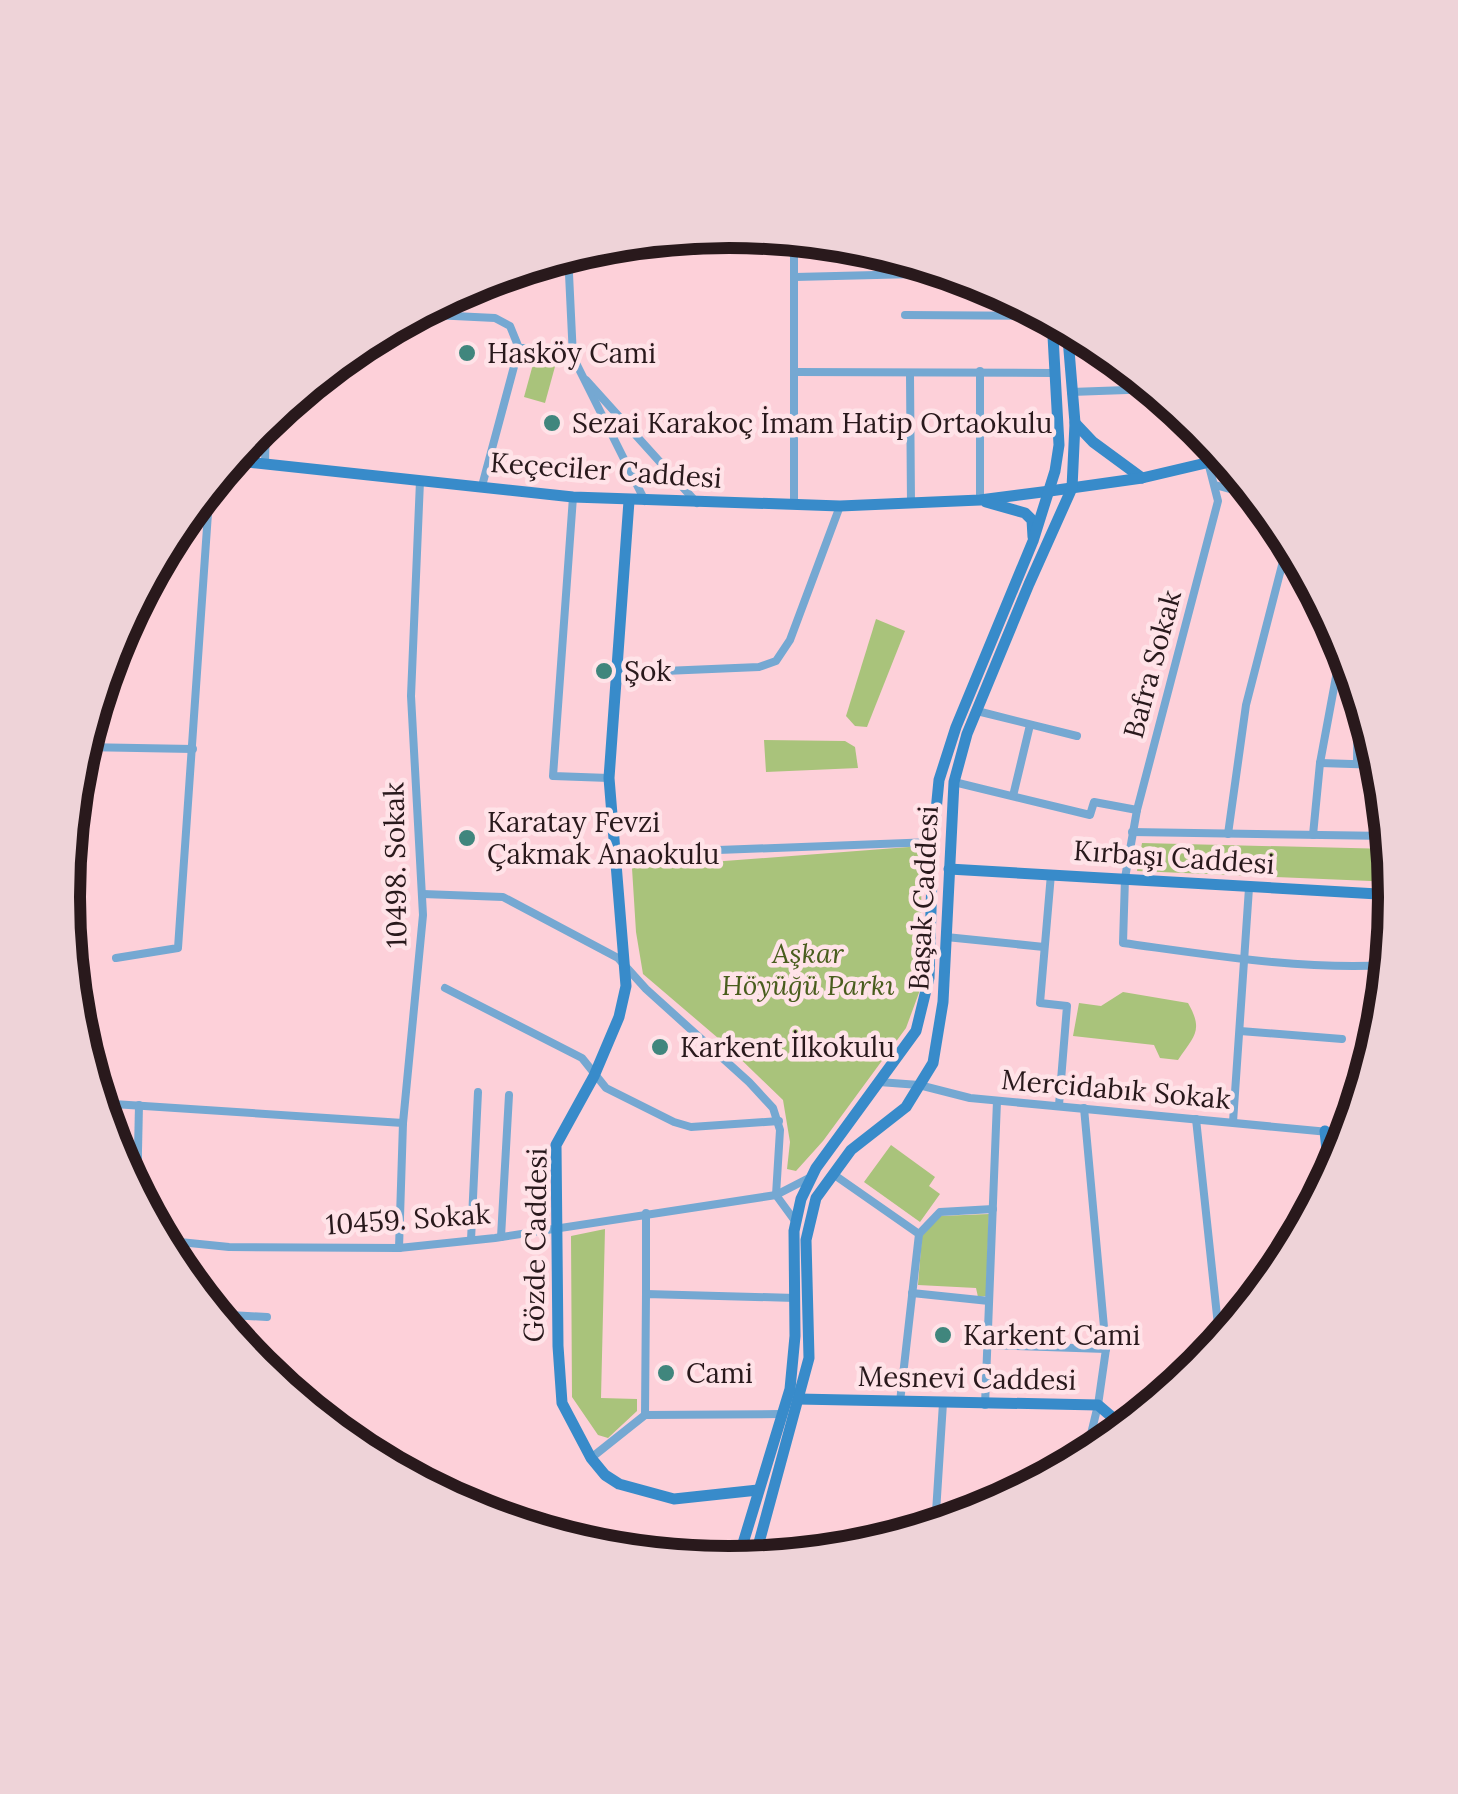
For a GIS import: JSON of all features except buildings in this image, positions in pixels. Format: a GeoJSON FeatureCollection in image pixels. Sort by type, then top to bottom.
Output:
{"type":"FeatureCollection","features":[{"type":"Feature","properties":{"kind":"street"},"geometry":{"type":"LineString","coordinates":[[794,252],[794,503]]}},
{"type":"Feature","properties":{"kind":"street"},"geometry":{"type":"LineString","coordinates":[[569,268],[571,348],[646,501]]}},
{"type":"Feature","properties":{"kind":"street"},"geometry":{"type":"LineString","coordinates":[[795,278],[912,274]]}},
{"type":"Feature","properties":{"kind":"street"},"geometry":{"type":"LineString","coordinates":[[441,315],[495,318],[510,326],[519,348],[482,486]]}},
{"type":"Feature","properties":{"kind":"street"},"geometry":{"type":"LineString","coordinates":[[905,315],[1019,317]]}},
{"type":"Feature","properties":{"kind":"street","name":"Başak Caddesi"},"geometry":{"type":"LineString","coordinates":[[743,1546],[790,1388],[795,1220],[809,1178],[916,1030],[929,978],[939,780],[956,727],[1033,541],[1050,491],[1059,445],[1051,334]]}},
{"type":"Feature","properties":{"kind":"street","name":"Başak Caddesi"},"geometry":{"type":"LineString","coordinates":[[758,1545],[809,1358],[806,1240],[816,1198],[851,1150],[906,1107],[933,1064],[943,1002],[954,782],[977,711],[1072,488],[1074,423],[1068,344]]}},
{"type":"Feature","properties":{"kind":"street"},"geometry":{"type":"LineString","coordinates":[[519,348],[571,348]]}},
{"type":"Feature","properties":{"kind":"street"},"geometry":{"type":"LineString","coordinates":[[579,371],[697,503]]}},
{"type":"Feature","properties":{"kind":"street"},"geometry":{"type":"LineString","coordinates":[[796,372],[1054,373]]}},
{"type":"Feature","properties":{"kind":"street"},"geometry":{"type":"LineString","coordinates":[[980,372],[980,500],[1024,513],[1032,520],[1033,541]]}},
{"type":"Feature","properties":{"kind":"street"},"geometry":{"type":"LineString","coordinates":[[910,374],[911,504]]}},
{"type":"Feature","properties":{"kind":"street"},"geometry":{"type":"LineString","coordinates":[[1071,392],[1133,390]]}},
{"type":"Feature","properties":{"kind":"street"},"geometry":{"type":"LineString","coordinates":[[1074,423],[1092,442],[1142,478]]}},
{"type":"Feature","properties":{"kind":"street"},"geometry":{"type":"LineString","coordinates":[[265,443],[265,464]]}},
{"type":"Feature","properties":{"kind":"street","name":"Keçeciler Caddesi"},"geometry":{"type":"LineString","coordinates":[[247,462],[629,501],[840,506],[980,500],[1050,491]]}},
{"type":"Feature","properties":{"kind":"street"},"geometry":{"type":"LineString","coordinates":[[1050,491],[1142,478],[1208,462]]}},
{"type":"Feature","properties":{"kind":"street","name":"Bafra Sokak"},"geometry":{"type":"LineString","coordinates":[[1208,462],[1218,500],[1136,810],[1124,878],[1123,943],[1245,959]]}},
{"type":"Feature","properties":{"kind":"street","name":"10498. Sokak"},"geometry":{"type":"LineString","coordinates":[[399,1248],[402,1123],[423,894],[412,696],[420,481]]}},
{"type":"Feature","properties":{"kind":"street"},"geometry":{"type":"LineString","coordinates":[[1216,485],[1234,490]]}},
{"type":"Feature","properties":{"kind":"street"},"geometry":{"type":"LineString","coordinates":[[573,497],[553,776],[609,778]]}},
{"type":"Feature","properties":{"kind":"street","name":"Gözde Caddesi"},"geometry":{"type":"LineString","coordinates":[[629,501],[609,778],[613,854],[627,966],[624,1002],[594,1076],[556,1145],[562,1403],[591,1458],[618,1484],[674,1499],[758,1490]]}},
{"type":"Feature","properties":{"kind":"street"},"geometry":{"type":"LineString","coordinates":[[617,672],[759,667],[776,661],[790,640],[840,506]]}},
{"type":"Feature","properties":{"kind":"street"},"geometry":{"type":"LineString","coordinates":[[116,958],[178,948],[208,510]]}},
{"type":"Feature","properties":{"kind":"street"},"geometry":{"type":"LineString","coordinates":[[1228,834],[1246,704],[1283,560]]}},
{"type":"Feature","properties":{"kind":"street"},"geometry":{"type":"LineString","coordinates":[[1314,835],[1320,763],[1337,670]]}},
{"type":"Feature","properties":{"kind":"street"},"geometry":{"type":"LineString","coordinates":[[977,711],[1077,736]]}},
{"type":"Feature","properties":{"kind":"street"},"geometry":{"type":"LineString","coordinates":[[1013,796],[1030,725]]}},
{"type":"Feature","properties":{"kind":"street"},"geometry":{"type":"LineString","coordinates":[[1356,764],[1357,732]]}},
{"type":"Feature","properties":{"kind":"street"},"geometry":{"type":"LineString","coordinates":[[97,748],[193,749]]}},
{"type":"Feature","properties":{"kind":"street"},"geometry":{"type":"LineString","coordinates":[[1320,763],[1365,764]]}},
{"type":"Feature","properties":{"kind":"street"},"geometry":{"type":"LineString","coordinates":[[954,782],[1090,815],[1094,802],[1136,810]]}},
{"type":"Feature","properties":{"kind":"street"},"geometry":{"type":"LineString","coordinates":[[1132,832],[1375,836]]}},
{"type":"Feature","properties":{"kind":"street"},"geometry":{"type":"LineString","coordinates":[[613,854],[933,842]]}},
{"type":"Feature","properties":{"kind":"street","name":"Kırbaşı Caddesi"},"geometry":{"type":"LineString","coordinates":[[949,869],[1378,894]]}},
{"type":"Feature","properties":{"kind":"street"},"geometry":{"type":"LineString","coordinates":[[1051,874],[1040,1003],[1067,1006],[1059,1105]]}},
{"type":"Feature","properties":{"kind":"street"},"geometry":{"type":"LineString","coordinates":[[1233,1122],[1249,888]]}},
{"type":"Feature","properties":{"kind":"street"},"geometry":{"type":"LineString","coordinates":[[423,894],[503,897],[609,951],[627,966],[646,989],[759,1092],[779,1122],[776,1195],[795,1220]]}},
{"type":"Feature","properties":{"kind":"street"},"geometry":{"type":"LineString","coordinates":[[946,937],[1044,947]]}},
{"type":"Feature","properties":{"kind":"street"},"geometry":{"type":"LineString","coordinates":[[1245,959],[1374,965]]}},
{"type":"Feature","properties":{"kind":"street"},"geometry":{"type":"LineString","coordinates":[[444,988],[582,1058],[606,1088],[682,1126],[779,1122]]}},
{"type":"Feature","properties":{"kind":"street"},"geometry":{"type":"LineString","coordinates":[[1240,1031],[1342,1039]]}},
{"type":"Feature","properties":{"kind":"street","name":"Mercidabık Sokak"},"geometry":{"type":"LineString","coordinates":[[879,1082],[919,1084],[970,1098],[1334,1133]]}},
{"type":"Feature","properties":{"kind":"street"},"geometry":{"type":"LineString","coordinates":[[470,1240],[478,1092]]}},
{"type":"Feature","properties":{"kind":"street"},"geometry":{"type":"LineString","coordinates":[[502,1236],[509,1095]]}},
{"type":"Feature","properties":{"kind":"street"},"geometry":{"type":"LineString","coordinates":[[985,1405],[997,1100]]}},
{"type":"Feature","properties":{"kind":"street"},"geometry":{"type":"LineString","coordinates":[[113,1103],[402,1123]]}},
{"type":"Feature","properties":{"kind":"street"},"geometry":{"type":"LineString","coordinates":[[138,1164],[139,1104]]}},
{"type":"Feature","properties":{"kind":"street"},"geometry":{"type":"LineString","coordinates":[[1084,1108],[1106,1349],[1090,1437]]}},
{"type":"Feature","properties":{"kind":"street"},"geometry":{"type":"LineString","coordinates":[[1196,1118],[1218,1324]]}},
{"type":"Feature","properties":{"kind":"street"},"geometry":{"type":"LineString","coordinates":[[1325,1132],[1327,1150]]}},
{"type":"Feature","properties":{"kind":"street"},"geometry":{"type":"LineString","coordinates":[[834,1174],[919,1234]]}},
{"type":"Feature","properties":{"kind":"street","name":"10459. Sokak"},"geometry":{"type":"LineString","coordinates":[[179,1242],[229,1247],[399,1248],[776,1195],[809,1178]]}},
{"type":"Feature","properties":{"kind":"street"},"geometry":{"type":"LineString","coordinates":[[900,1402],[919,1234],[940,1212],[993,1209]]}},
{"type":"Feature","properties":{"kind":"street"},"geometry":{"type":"LineString","coordinates":[[645,1416],[646,1213]]}},
{"type":"Feature","properties":{"kind":"street"},"geometry":{"type":"LineString","coordinates":[[912,1293],[990,1300]]}},
{"type":"Feature","properties":{"kind":"street"},"geometry":{"type":"LineString","coordinates":[[646,1294],[794,1298]]}},
{"type":"Feature","properties":{"kind":"street"},"geometry":{"type":"LineString","coordinates":[[233,1315],[267,1317]]}},
{"type":"Feature","properties":{"kind":"street"},"geometry":{"type":"LineString","coordinates":[[988,1344],[1106,1349]]}},
{"type":"Feature","properties":{"kind":"street","name":"Mesnevi Caddesi"},"geometry":{"type":"LineString","coordinates":[[798,1399],[1098,1405],[1114,1419]]}},
{"type":"Feature","properties":{"kind":"street"},"geometry":{"type":"LineString","coordinates":[[935,1513],[943,1404]]}},
{"type":"Feature","properties":{"kind":"street"},"geometry":{"type":"LineString","coordinates":[[591,1458],[645,1416],[782,1414]]}},
{"type":"Feature","properties":{"kind":"green space"},"geometry":{"type":"Polygon","coordinates":[[[535,357],[556,363],[545,403],[524,397],[535,357]]]}},
{"type":"Feature","properties":{"kind":"green space"},"geometry":{"type":"Polygon","coordinates":[[[876,619],[905,631],[867,727],[855,726],[846,716],[876,619]]]}},
{"type":"Feature","properties":{"kind":"green space"},"geometry":{"type":"Polygon","coordinates":[[[764,740],[845,741],[855,747],[858,768],[766,772],[764,740]]]}},
{"type":"Feature","properties":{"kind":"green space"},"geometry":{"type":"Polygon","coordinates":[[[1142,843],[1376,849],[1378,881],[1137,871],[1142,843]]]}},
{"type":"Feature","properties":{"kind":"green space","name":"Aşkar Höyüğü Parkı"},"geometry":{"type":"Polygon","coordinates":[[[922,846],[920,990],[906,1028],[823,1141],[796,1171],[787,1169],[790,1142],[783,1100],[643,974],[632,868],[922,846]]]}},
{"type":"Feature","properties":{"kind":"green space"},"geometry":{"type":"Polygon","coordinates":[[[1123,992],[1188,1003],[1196,1027],[1178,1060],[1160,1058],[1154,1045],[1073,1036],[1079,1003],[1101,1006],[1123,992]]]}},
{"type":"Feature","properties":{"kind":"green space"},"geometry":{"type":"Polygon","coordinates":[[[891,1145],[935,1177],[929,1186],[940,1194],[920,1222],[864,1182],[891,1145]]]}},
{"type":"Feature","properties":{"kind":"green space"},"geometry":{"type":"Polygon","coordinates":[[[989,1214],[986,1296],[978,1297],[976,1288],[918,1285],[922,1236],[940,1216],[989,1214]]]}},
{"type":"Feature","properties":{"kind":"green space"},"geometry":{"type":"Polygon","coordinates":[[[605,1229],[601,1398],[637,1399],[637,1411],[608,1438],[598,1435],[572,1397],[571,1236],[605,1229]]]}},
{"type":"Feature","properties":{"kind":"place","name":"Hasköy Cami"},"geometry":{"type":"Point","coordinates":[467,353]}},
{"type":"Feature","properties":{"kind":"place","name":"Sezai Karakoç İmam Hatip Ortaokulu"},"geometry":{"type":"Point","coordinates":[552,423]}},
{"type":"Feature","properties":{"kind":"place","name":"Şok"},"geometry":{"type":"Point","coordinates":[604,671]}},
{"type":"Feature","properties":{"kind":"place","name":"Karatay Fevzi Çakmak Anaokulu"},"geometry":{"type":"Point","coordinates":[467,838]}},
{"type":"Feature","properties":{"kind":"place","name":"Karkent İlkokulu"},"geometry":{"type":"Point","coordinates":[660,1047]}},
{"type":"Feature","properties":{"kind":"place","name":"Karkent Cami"},"geometry":{"type":"Point","coordinates":[943,1335]}},
{"type":"Feature","properties":{"kind":"place","name":"Cami"},"geometry":{"type":"Point","coordinates":[666,1373]}}]}
